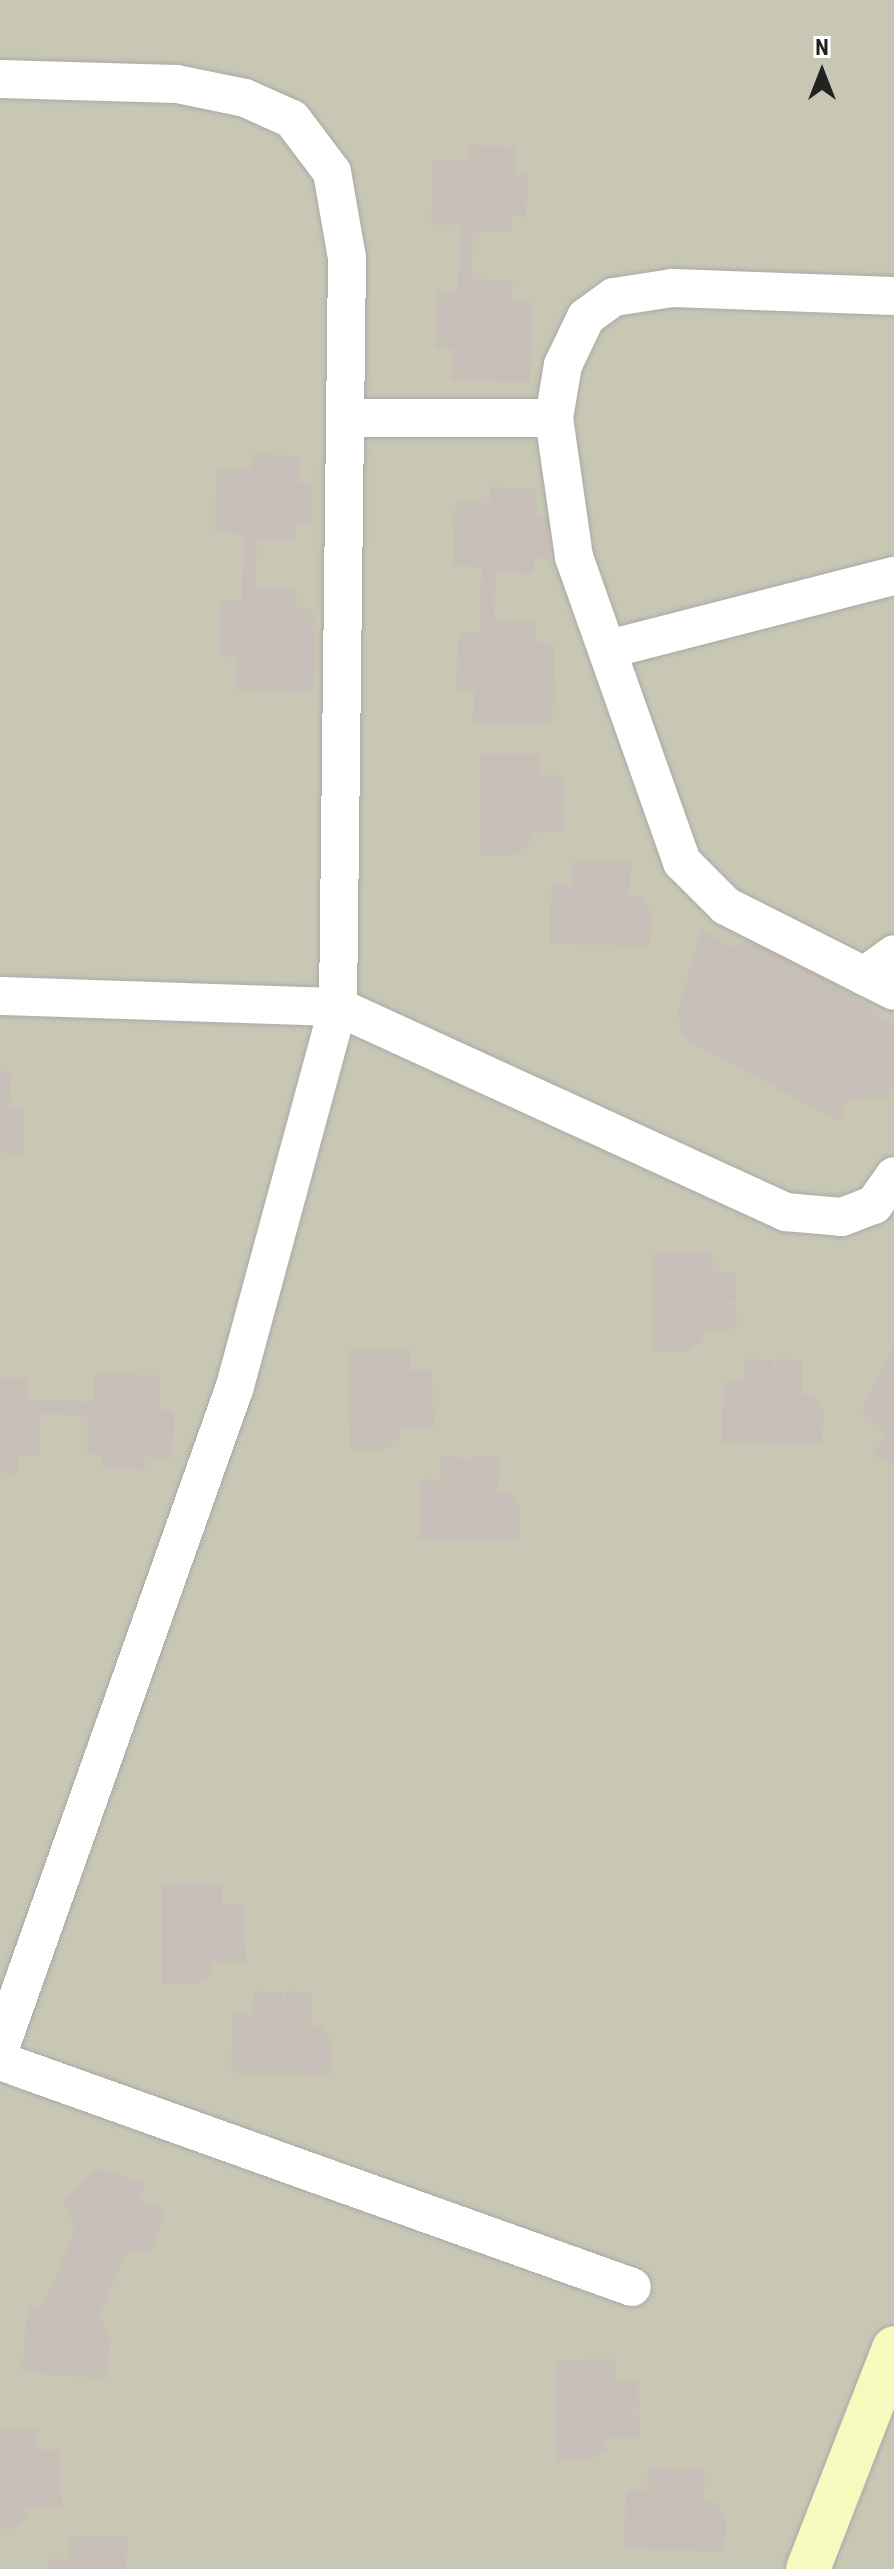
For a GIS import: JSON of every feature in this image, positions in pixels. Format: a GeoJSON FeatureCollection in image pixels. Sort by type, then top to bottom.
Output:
{"type":"FeatureCollection","features":[{"type":"Feature","properties":{"kind":"street"},"geometry":{"type":"LineString","coordinates":[[0,79],[177,84],[245,98],[292,119],[332,172],[347,258],[338,1007],[234,1389],[0,2048]]}},
{"type":"Feature","properties":{"kind":"street"},"geometry":{"type":"LineString","coordinates":[[894,296],[672,288],[614,297],[586,317],[563,365],[554,418],[574,557],[682,862],[726,906],[879,983],[894,954]]}},
{"type":"Feature","properties":{"kind":"street"},"geometry":{"type":"LineString","coordinates":[[345,418],[554,418]]}},
{"type":"Feature","properties":{"kind":"street"},"geometry":{"type":"LineString","coordinates":[[609,649],[894,576]]}},
{"type":"Feature","properties":{"kind":"street"},"geometry":{"type":"LineString","coordinates":[[0,996],[338,1007],[786,1212],[842,1217],[874,1205],[894,1176]]}},
{"type":"Feature","properties":{"kind":"street"},"geometry":{"type":"LineString","coordinates":[[0,2061],[632,2287]]}},
{"type":"Feature","properties":{"kind":"street"},"geometry":{"type":"LineString","coordinates":[[808,2569],[894,2348]]}},
{"type":"Feature","properties":{"kind":"shaded area"},"geometry":{"type":"Polygon","coordinates":[[[0,0],[894,0],[894,2569],[0,2569],[0,0]]]}},
{"type":"Feature","properties":{"kind":"building"},"geometry":{"type":"Polygon","coordinates":[[[468,145],[515,147],[515,174],[528,174],[526,217],[512,216],[512,232],[473,231],[472,279],[513,280],[512,300],[532,301],[530,382],[451,381],[453,349],[435,348],[436,291],[458,291],[460,225],[431,225],[433,160],[468,161],[468,145]]]}},
{"type":"Feature","properties":{"kind":"building"},"geometry":{"type":"Polygon","coordinates":[[[252,454],[300,456],[299,483],[311,483],[311,526],[296,525],[296,541],[257,540],[256,587],[297,589],[297,609],[316,609],[314,691],[236,690],[236,657],[219,657],[220,600],[242,600],[243,534],[215,533],[216,469],[251,470],[252,454]]]}},
{"type":"Feature","properties":{"kind":"building"},"geometry":{"type":"Polygon","coordinates":[[[490,487],[537,489],[537,516],[550,516],[549,559],[534,558],[534,574],[495,573],[494,620],[535,622],[535,642],[554,643],[553,724],[473,723],[475,690],[457,690],[458,633],[480,633],[482,567],[454,566],[455,502],[490,503],[490,487]]]}},
{"type":"Feature","properties":{"kind":"building"},"geometry":{"type":"Polygon","coordinates":[[[480,754],[540,754],[540,775],[564,775],[564,804],[553,807],[564,807],[565,832],[530,833],[530,843],[516,855],[481,855],[480,754]]]}},
{"type":"Feature","properties":{"kind":"building"},"geometry":{"type":"Polygon","coordinates":[[[572,862],[602,862],[601,873],[604,862],[631,862],[629,897],[640,897],[651,911],[650,946],[550,944],[551,884],[572,885],[572,862]]]}},
{"type":"Feature","properties":{"kind":"building"},"geometry":{"type":"Polygon","coordinates":[[[701,929],[731,947],[745,940],[820,971],[894,1026],[894,1084],[888,1097],[845,1100],[840,1122],[681,1036],[678,1012],[701,929]]]}},
{"type":"Feature","properties":{"kind":"building"},"geometry":{"type":"Polygon","coordinates":[[[0,1071],[11,1071],[9,1107],[24,1107],[23,1154],[0,1153],[0,1071]]]}},
{"type":"Feature","properties":{"kind":"building"},"geometry":{"type":"Polygon","coordinates":[[[653,1252],[713,1252],[713,1272],[735,1272],[736,1301],[725,1304],[736,1304],[737,1329],[703,1330],[703,1340],[688,1352],[653,1352],[653,1252]]]}},
{"type":"Feature","properties":{"kind":"building"},"geometry":{"type":"Polygon","coordinates":[[[894,1343],[894,1465],[872,1455],[886,1433],[862,1411],[894,1343]]]}},
{"type":"Feature","properties":{"kind":"building"},"geometry":{"type":"Polygon","coordinates":[[[410,1349],[410,1370],[432,1370],[433,1400],[422,1402],[433,1402],[434,1428],[399,1428],[399,1438],[385,1450],[350,1450],[349,1350],[410,1349]]]}},
{"type":"Feature","properties":{"kind":"building"},"geometry":{"type":"Polygon","coordinates":[[[745,1359],[774,1360],[774,1371],[777,1359],[802,1360],[802,1394],[812,1394],[823,1408],[822,1444],[722,1442],[723,1382],[744,1382],[745,1359]]]}},
{"type":"Feature","properties":{"kind":"building"},"geometry":{"type":"Polygon","coordinates":[[[94,1374],[159,1375],[159,1410],[174,1411],[173,1458],[145,1457],[145,1470],[102,1468],[102,1455],[87,1454],[87,1415],[40,1414],[39,1455],[18,1455],[18,1474],[0,1473],[0,1378],[28,1378],[27,1400],[94,1402],[94,1374]]]}},
{"type":"Feature","properties":{"kind":"building"},"geometry":{"type":"Polygon","coordinates":[[[441,1457],[471,1458],[471,1468],[473,1457],[499,1457],[498,1492],[509,1492],[520,1507],[519,1541],[419,1539],[420,1479],[441,1480],[441,1457]]]}},
{"type":"Feature","properties":{"kind":"building"},"geometry":{"type":"Polygon","coordinates":[[[222,1883],[222,1904],[244,1904],[245,1933],[234,1936],[245,1936],[246,1962],[211,1962],[212,1973],[197,1984],[162,1984],[162,1884],[222,1883]]]}},
{"type":"Feature","properties":{"kind":"building"},"geometry":{"type":"Polygon","coordinates":[[[254,1991],[283,1992],[283,2002],[286,1991],[311,1992],[311,2026],[321,2026],[332,2041],[332,2075],[231,2073],[232,2014],[253,2014],[254,1991]]]}},
{"type":"Feature","properties":{"kind":"building"},"geometry":{"type":"Polygon","coordinates":[[[97,2169],[145,2183],[140,2201],[165,2208],[152,2252],[127,2252],[98,2317],[111,2334],[106,2379],[22,2372],[28,2306],[43,2307],[75,2230],[64,2202],[97,2169]]]}},
{"type":"Feature","properties":{"kind":"building"},"geometry":{"type":"Polygon","coordinates":[[[615,2359],[615,2381],[638,2381],[639,2409],[628,2412],[639,2412],[640,2438],[605,2438],[605,2449],[591,2460],[556,2460],[555,2360],[615,2359]]]}},
{"type":"Feature","properties":{"kind":"building"},"geometry":{"type":"Polygon","coordinates":[[[0,2429],[37,2429],[37,2450],[60,2450],[61,2479],[49,2482],[61,2482],[62,2507],[27,2508],[27,2518],[13,2529],[0,2529],[0,2429]]]}},
{"type":"Feature","properties":{"kind":"building"},"geometry":{"type":"Polygon","coordinates":[[[647,2467],[676,2468],[676,2479],[679,2467],[705,2468],[704,2502],[715,2502],[726,2517],[725,2551],[625,2549],[626,2490],[647,2490],[647,2467]]]}},
{"type":"Feature","properties":{"kind":"building"},"geometry":{"type":"Polygon","coordinates":[[[69,2537],[99,2537],[101,2548],[101,2537],[127,2537],[126,2569],[48,2569],[48,2559],[69,2559],[69,2537]]]}}]}
